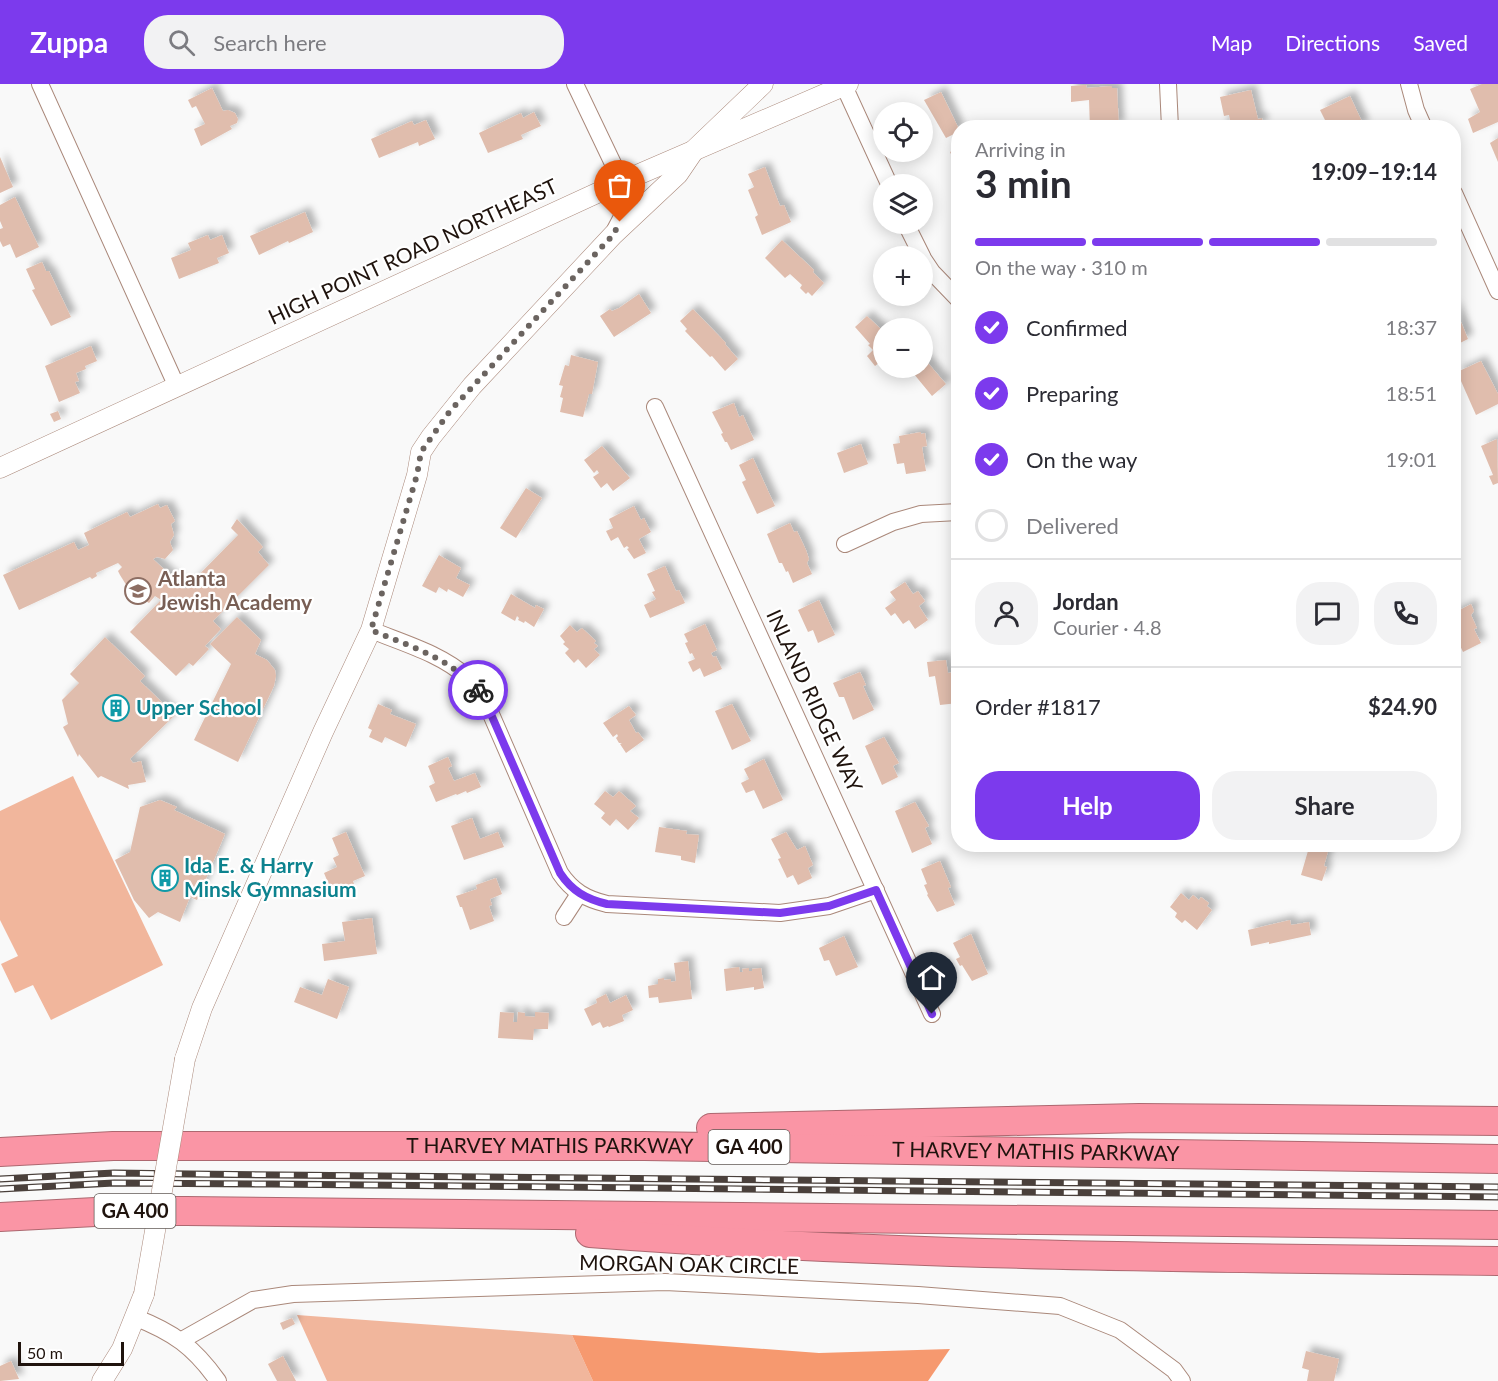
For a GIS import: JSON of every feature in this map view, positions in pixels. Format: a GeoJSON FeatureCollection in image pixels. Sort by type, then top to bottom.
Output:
{"type":"FeatureCollection","features":[{"type":"Feature","properties":{"kind":"highway"},"geometry":{"type":"LineString","coordinates":[[644,1146],[707,1128],[1139,1118],[1494,1121]]}},
{"type":"Feature","properties":{"kind":"highway","name":"T HARVEY MATHIS PARKWAY"},"geometry":{"type":"LineString","coordinates":[[0,1152],[123,1146],[644,1146],[1498,1159]]}},
{"type":"Feature","properties":{"kind":"highway","name":"GA 400"},"geometry":{"type":"LineString","coordinates":[[0,1217],[114,1211],[1498,1225]]}},
{"type":"Feature","properties":{"kind":"highway"},"geometry":{"type":"LineString","coordinates":[[270,1212],[706,1241],[1031,1255],[1498,1261]]}},
{"type":"Feature","properties":{"kind":"highway"},"geometry":{"type":"LineString","coordinates":[[1358,1260],[1498,1274]]}},
{"type":"Feature","properties":{"kind":"street"},"geometry":{"type":"LineString","coordinates":[[40,84],[177,387]]}},
{"type":"Feature","properties":{"kind":"street"},"geometry":{"type":"LineString","coordinates":[[575,84],[628,195],[626,208],[613,235]]}},
{"type":"Feature","properties":{"kind":"street"},"geometry":{"type":"LineString","coordinates":[[102,1381],[122,1349],[144,1294],[185,1059],[206,998],[323,732],[371,630],[417,475],[421,452],[472,386],[613,235],[678,174],[696,149],[764,84]]}},
{"type":"Feature","properties":{"kind":"street"},"geometry":{"type":"LineString","coordinates":[[1168,84],[1170,120]]}},
{"type":"Feature","properties":{"kind":"street"},"geometry":{"type":"LineString","coordinates":[[1408,84],[1420,120]]}},
{"type":"Feature","properties":{"kind":"street"},"geometry":{"type":"LineString","coordinates":[[846,85],[884,174]]}},
{"type":"Feature","properties":{"kind":"street","name":"HIGH POINT ROAD NORTHEAST"},"geometry":{"type":"LineString","coordinates":[[0,468],[621,182],[846,85]]}},
{"type":"Feature","properties":{"kind":"street"},"geometry":{"type":"LineString","coordinates":[[1461,209],[1498,291]]}},
{"type":"Feature","properties":{"kind":"street"},"geometry":{"type":"LineString","coordinates":[[933,273],[951,292]]}},
{"type":"Feature","properties":{"kind":"street","name":"INLAND RIDGE WAY"},"geometry":{"type":"LineString","coordinates":[[655,407],[932,1014]]}},
{"type":"Feature","properties":{"kind":"street"},"geometry":{"type":"LineString","coordinates":[[845,544],[893,522],[921,514],[951,512]]}},
{"type":"Feature","properties":{"kind":"street"},"geometry":{"type":"LineString","coordinates":[[371,630],[447,662],[468,678],[478,690],[487,705],[560,873],[568,885],[579,894],[593,901],[607,904],[780,913],[829,906],[876,890]]}},
{"type":"Feature","properties":{"kind":"street"},"geometry":{"type":"LineString","coordinates":[[564,917],[579,894]]}},
{"type":"Feature","properties":{"kind":"street","name":"MORGAN OAK CIRCLE"},"geometry":{"type":"LineString","coordinates":[[182,1340],[253,1300],[293,1294],[664,1282],[918,1295],[1060,1306],[1120,1330],[1174,1370],[1182,1381]]}},
{"type":"Feature","properties":{"kind":"street"},"geometry":{"type":"LineString","coordinates":[[134,1317],[159,1326],[182,1340],[203,1359],[218,1381]]}},
{"type":"Feature","properties":{"kind":"shaded area"},"geometry":{"type":"Polygon","coordinates":[[[73,776],[163,965],[51,1020],[33,985],[15,993],[1,964],[18,956],[0,920],[0,811],[73,776]]]}},
{"type":"Feature","properties":{"kind":"shaded area"},"geometry":{"type":"Polygon","coordinates":[[[297,1315],[572,1335],[593,1381],[327,1381],[297,1315]]]}},
{"type":"Feature","properties":{"kind":"shaded area"},"geometry":{"type":"Polygon","coordinates":[[[572,1335],[819,1353],[950,1349],[928,1381],[593,1381],[572,1335]]]}},
{"type":"Feature","properties":{"kind":"building"},"geometry":{"type":"Polygon","coordinates":[[[1482,84],[1498,84],[1498,122],[1473,133],[1468,119],[1480,112],[1470,89],[1482,84]]]}},
{"type":"Feature","properties":{"kind":"building"},"geometry":{"type":"Polygon","coordinates":[[[1071,86],[1117,88],[1119,120],[1090,120],[1089,100],[1071,102],[1071,86]]]}},
{"type":"Feature","properties":{"kind":"building"},"geometry":{"type":"Polygon","coordinates":[[[212,88],[223,111],[228,110],[235,113],[238,119],[237,123],[230,126],[232,129],[201,146],[194,129],[205,124],[196,106],[192,108],[188,100],[212,88]]]}},
{"type":"Feature","properties":{"kind":"building"},"geometry":{"type":"Polygon","coordinates":[[[1251,90],[1258,119],[1262,118],[1262,120],[1230,120],[1229,115],[1224,116],[1220,97],[1251,90]]]}},
{"type":"Feature","properties":{"kind":"building"},"geometry":{"type":"Polygon","coordinates":[[[941,92],[955,120],[951,120],[951,136],[946,138],[933,116],[933,102],[924,100],[941,92]]]}},
{"type":"Feature","properties":{"kind":"building"},"geometry":{"type":"Polygon","coordinates":[[[1350,96],[1361,120],[1325,120],[1320,110],[1350,96]]]}},
{"type":"Feature","properties":{"kind":"building"},"geometry":{"type":"Polygon","coordinates":[[[534,112],[541,126],[521,135],[523,139],[488,153],[479,133],[521,113],[523,118],[534,112]]]}},
{"type":"Feature","properties":{"kind":"building"},"geometry":{"type":"Polygon","coordinates":[[[426,120],[435,139],[419,146],[418,142],[379,158],[371,139],[412,121],[414,125],[426,120]]]}},
{"type":"Feature","properties":{"kind":"building"},"geometry":{"type":"Polygon","coordinates":[[[1498,138],[1498,162],[1490,143],[1498,138]]]}},
{"type":"Feature","properties":{"kind":"building"},"geometry":{"type":"Polygon","coordinates":[[[0,157],[13,187],[0,193],[0,157]]]}},
{"type":"Feature","properties":{"kind":"building"},"geometry":{"type":"Polygon","coordinates":[[[765,167],[780,206],[784,205],[791,222],[762,235],[755,217],[758,215],[748,190],[754,187],[748,174],[765,167]]]}},
{"type":"Feature","properties":{"kind":"building"},"geometry":{"type":"Polygon","coordinates":[[[15,197],[39,247],[16,258],[10,244],[3,247],[0,241],[0,229],[3,228],[0,221],[0,205],[15,197]]]}},
{"type":"Feature","properties":{"kind":"building"},"geometry":{"type":"Polygon","coordinates":[[[305,212],[313,232],[259,255],[250,236],[305,212]]]}},
{"type":"Feature","properties":{"kind":"building"},"geometry":{"type":"Polygon","coordinates":[[[208,235],[210,240],[222,235],[229,253],[217,258],[219,263],[179,279],[171,258],[191,250],[188,243],[208,235]]]}},
{"type":"Feature","properties":{"kind":"building"},"geometry":{"type":"Polygon","coordinates":[[[782,240],[814,270],[813,272],[824,283],[812,296],[800,288],[802,285],[790,274],[785,278],[765,258],[782,240]]]}},
{"type":"Feature","properties":{"kind":"building"},"geometry":{"type":"Polygon","coordinates":[[[42,262],[46,271],[49,271],[71,317],[51,326],[32,290],[35,289],[26,269],[42,262]]]}},
{"type":"Feature","properties":{"kind":"building"},"geometry":{"type":"Polygon","coordinates":[[[639,294],[651,313],[614,337],[600,316],[610,309],[612,311],[619,308],[639,294]]]}},
{"type":"Feature","properties":{"kind":"building"},"geometry":{"type":"Polygon","coordinates":[[[693,309],[738,359],[725,371],[685,331],[687,329],[680,321],[693,309]]]}},
{"type":"Feature","properties":{"kind":"building"},"geometry":{"type":"Polygon","coordinates":[[[867,316],[873,322],[873,350],[868,345],[870,344],[855,327],[867,316]]]}},
{"type":"Feature","properties":{"kind":"building"},"geometry":{"type":"Polygon","coordinates":[[[1461,322],[1468,339],[1461,342],[1461,322]]]}},
{"type":"Feature","properties":{"kind":"building"},"geometry":{"type":"Polygon","coordinates":[[[91,346],[97,361],[76,373],[79,381],[75,382],[80,393],[59,402],[45,366],[91,346]]]}},
{"type":"Feature","properties":{"kind":"building"},"geometry":{"type":"Polygon","coordinates":[[[873,350],[873,364],[867,356],[873,350]]]}},
{"type":"Feature","properties":{"kind":"building"},"geometry":{"type":"Polygon","coordinates":[[[571,355],[598,362],[592,394],[589,394],[583,417],[560,412],[563,386],[559,385],[565,365],[569,366],[571,355]]]}},
{"type":"Feature","properties":{"kind":"building"},"geometry":{"type":"Polygon","coordinates":[[[1481,361],[1498,394],[1498,404],[1476,415],[1461,381],[1461,370],[1481,361]]]}},
{"type":"Feature","properties":{"kind":"building"},"geometry":{"type":"Polygon","coordinates":[[[933,369],[946,384],[932,396],[917,378],[933,378],[933,369]]]}},
{"type":"Feature","properties":{"kind":"building"},"geometry":{"type":"Polygon","coordinates":[[[734,403],[739,417],[743,415],[754,440],[731,450],[712,412],[734,403]]]}},
{"type":"Feature","properties":{"kind":"building"},"geometry":{"type":"Polygon","coordinates":[[[58,411],[61,419],[54,422],[50,414],[58,411]]]}},
{"type":"Feature","properties":{"kind":"building"},"geometry":{"type":"Polygon","coordinates":[[[921,432],[921,434],[925,433],[927,446],[922,447],[926,471],[906,474],[904,463],[897,464],[893,444],[900,443],[899,436],[921,432]]]}},
{"type":"Feature","properties":{"kind":"building"},"geometry":{"type":"Polygon","coordinates":[[[1497,439],[1498,483],[1493,485],[1489,476],[1493,475],[1481,446],[1497,439]]]}},
{"type":"Feature","properties":{"kind":"building"},"geometry":{"type":"Polygon","coordinates":[[[861,444],[868,464],[844,473],[837,453],[861,444]]]}},
{"type":"Feature","properties":{"kind":"building"},"geometry":{"type":"Polygon","coordinates":[[[602,446],[630,478],[613,491],[607,483],[601,488],[593,477],[599,473],[597,470],[594,473],[584,460],[602,446]]]}},
{"type":"Feature","properties":{"kind":"building"},"geometry":{"type":"Polygon","coordinates":[[[753,458],[775,506],[757,514],[742,482],[746,480],[739,465],[753,458]]]}},
{"type":"Feature","properties":{"kind":"building"},"geometry":{"type":"Polygon","coordinates":[[[526,488],[542,498],[516,538],[500,528],[526,488]]]}},
{"type":"Feature","properties":{"kind":"building"},"geometry":{"type":"Polygon","coordinates":[[[158,504],[160,508],[167,505],[175,521],[171,524],[174,535],[170,542],[173,550],[165,559],[157,557],[153,559],[185,589],[238,535],[231,528],[237,519],[263,547],[258,552],[269,565],[213,621],[221,629],[205,646],[209,649],[193,666],[189,663],[176,676],[130,632],[161,600],[155,596],[149,603],[130,591],[118,571],[122,567],[118,563],[96,573],[97,576],[92,579],[90,577],[19,610],[3,575],[74,542],[78,550],[89,545],[84,533],[127,512],[130,517],[158,504]]]}},
{"type":"Feature","properties":{"kind":"building"},"geometry":{"type":"Polygon","coordinates":[[[634,506],[641,520],[644,518],[651,532],[639,539],[646,553],[634,559],[627,549],[629,548],[627,546],[624,548],[618,537],[611,541],[606,531],[613,528],[609,519],[634,506]]]}},
{"type":"Feature","properties":{"kind":"building"},"geometry":{"type":"Polygon","coordinates":[[[790,523],[794,532],[797,531],[806,550],[809,559],[807,563],[812,574],[793,583],[788,571],[786,572],[782,563],[779,563],[767,534],[790,523]]]}},
{"type":"Feature","properties":{"kind":"building"},"geometry":{"type":"Polygon","coordinates":[[[439,555],[461,568],[456,578],[470,585],[463,597],[448,589],[447,592],[439,587],[436,593],[422,586],[439,555]]]}},
{"type":"Feature","properties":{"kind":"building"},"geometry":{"type":"Polygon","coordinates":[[[665,566],[676,591],[679,590],[685,603],[650,618],[644,605],[656,599],[647,574],[665,566]]]}},
{"type":"Feature","properties":{"kind":"building"},"geometry":{"type":"Polygon","coordinates":[[[905,582],[913,594],[918,591],[925,601],[919,606],[928,620],[915,629],[909,620],[903,624],[895,613],[891,616],[885,608],[896,600],[890,592],[905,582]]]}},
{"type":"Feature","properties":{"kind":"building"},"geometry":{"type":"Polygon","coordinates":[[[511,594],[535,608],[536,605],[544,609],[534,627],[525,621],[524,623],[518,620],[517,616],[515,621],[501,613],[511,594]]]}},
{"type":"Feature","properties":{"kind":"building"},"geometry":{"type":"Polygon","coordinates":[[[819,600],[835,635],[818,643],[813,630],[808,632],[798,610],[819,600]]]}},
{"type":"Feature","properties":{"kind":"building"},"geometry":{"type":"Polygon","coordinates":[[[1471,604],[1474,611],[1471,615],[1477,628],[1474,629],[1481,643],[1463,652],[1461,648],[1461,609],[1471,604]]]}},
{"type":"Feature","properties":{"kind":"building"},"geometry":{"type":"Polygon","coordinates":[[[237,617],[261,640],[255,654],[267,660],[275,670],[276,676],[274,686],[238,762],[194,740],[231,664],[210,644],[237,617]]]}},
{"type":"Feature","properties":{"kind":"building"},"geometry":{"type":"Polygon","coordinates":[[[705,624],[717,650],[711,653],[713,657],[716,656],[722,669],[704,677],[700,668],[693,672],[688,662],[695,659],[685,643],[688,642],[684,634],[705,624]]]}},
{"type":"Feature","properties":{"kind":"building"},"geometry":{"type":"Polygon","coordinates":[[[570,625],[577,632],[582,628],[596,641],[594,643],[598,646],[594,649],[600,655],[586,668],[578,659],[574,663],[565,653],[569,649],[563,644],[565,642],[560,636],[570,625]]]}},
{"type":"Feature","properties":{"kind":"building","name":"Upper School"},"geometry":{"type":"Polygon","coordinates":[[[105,637],[145,676],[140,681],[175,715],[130,759],[133,763],[141,761],[146,782],[128,785],[129,789],[101,776],[98,778],[79,754],[78,757],[63,727],[68,724],[62,700],[79,683],[70,674],[105,637]]]}},
{"type":"Feature","properties":{"kind":"building"},"geometry":{"type":"Polygon","coordinates":[[[946,660],[948,673],[951,673],[951,704],[940,705],[935,676],[929,677],[927,662],[946,660]]]}},
{"type":"Feature","properties":{"kind":"building"},"geometry":{"type":"Polygon","coordinates":[[[860,672],[866,685],[863,686],[874,710],[853,720],[844,697],[839,697],[833,683],[860,672]]]}},
{"type":"Feature","properties":{"kind":"building"},"geometry":{"type":"Polygon","coordinates":[[[378,704],[392,710],[390,714],[416,724],[406,747],[385,737],[382,743],[369,737],[372,730],[368,728],[378,704]]]}},
{"type":"Feature","properties":{"kind":"building"},"geometry":{"type":"Polygon","coordinates":[[[732,704],[751,741],[732,750],[715,711],[732,704]]]}},
{"type":"Feature","properties":{"kind":"building"},"geometry":{"type":"Polygon","coordinates":[[[629,706],[636,715],[629,720],[636,733],[638,732],[644,740],[626,753],[620,744],[622,743],[619,743],[616,738],[617,734],[613,737],[603,723],[629,706]]]}},
{"type":"Feature","properties":{"kind":"building"},"geometry":{"type":"Polygon","coordinates":[[[884,737],[899,763],[893,766],[898,777],[882,785],[865,746],[884,737]]]}},
{"type":"Feature","properties":{"kind":"building"},"geometry":{"type":"Polygon","coordinates":[[[448,757],[452,766],[448,768],[454,781],[475,773],[481,787],[436,802],[429,786],[435,783],[428,766],[448,757]]]}},
{"type":"Feature","properties":{"kind":"building"},"geometry":{"type":"Polygon","coordinates":[[[764,759],[783,800],[763,809],[754,790],[746,793],[741,783],[749,779],[744,769],[764,759]]]}},
{"type":"Feature","properties":{"kind":"building"},"geometry":{"type":"Polygon","coordinates":[[[605,791],[613,797],[619,791],[636,806],[630,811],[639,818],[628,830],[616,819],[610,826],[601,818],[605,813],[594,804],[605,791]]]}},
{"type":"Feature","properties":{"kind":"building","name":"Ida E. & Harry Minsk Gymnasium"},"geometry":{"type":"Polygon","coordinates":[[[160,800],[177,807],[174,810],[225,834],[197,900],[190,897],[180,922],[158,912],[149,918],[134,900],[115,860],[130,852],[140,807],[160,800]]]}},
{"type":"Feature","properties":{"kind":"building"},"geometry":{"type":"Polygon","coordinates":[[[915,802],[929,826],[925,828],[932,844],[912,853],[895,811],[915,802]]]}},
{"type":"Feature","properties":{"kind":"building"},"geometry":{"type":"Polygon","coordinates":[[[472,818],[480,839],[498,832],[504,847],[464,860],[451,826],[472,818]]]}},
{"type":"Feature","properties":{"kind":"building"},"geometry":{"type":"Polygon","coordinates":[[[659,827],[699,835],[695,863],[681,860],[681,856],[655,852],[659,827]]]}},
{"type":"Feature","properties":{"kind":"building"},"geometry":{"type":"Polygon","coordinates":[[[346,832],[365,876],[353,881],[354,884],[345,888],[344,884],[331,890],[324,873],[337,867],[333,858],[339,855],[332,838],[346,832]]]}},
{"type":"Feature","properties":{"kind":"building"},"geometry":{"type":"Polygon","coordinates":[[[786,832],[797,850],[805,846],[813,865],[808,868],[812,878],[798,885],[793,875],[787,878],[778,859],[781,858],[771,839],[786,832]]]}},
{"type":"Feature","properties":{"kind":"building"},"geometry":{"type":"Polygon","coordinates":[[[1308,852],[1328,852],[1324,866],[1327,867],[1322,881],[1301,875],[1308,852]]]}},
{"type":"Feature","properties":{"kind":"building"},"geometry":{"type":"Polygon","coordinates":[[[940,861],[951,887],[948,888],[955,905],[937,912],[927,895],[924,885],[927,884],[921,869],[940,861]]]}},
{"type":"Feature","properties":{"kind":"building"},"geometry":{"type":"Polygon","coordinates":[[[496,878],[502,894],[490,899],[492,905],[489,906],[494,921],[470,930],[456,896],[477,889],[476,885],[496,878]]]}},
{"type":"Feature","properties":{"kind":"building"},"geometry":{"type":"Polygon","coordinates":[[[1181,893],[1189,900],[1193,895],[1209,903],[1207,906],[1212,910],[1197,930],[1185,920],[1182,923],[1175,917],[1177,913],[1170,907],[1181,893]]]}},
{"type":"Feature","properties":{"kind":"building"},"geometry":{"type":"Polygon","coordinates":[[[372,918],[377,954],[324,961],[322,944],[345,941],[342,922],[372,918]]]}},
{"type":"Feature","properties":{"kind":"building"},"geometry":{"type":"Polygon","coordinates":[[[1290,920],[1291,925],[1309,922],[1311,935],[1251,946],[1248,930],[1290,920]]]}},
{"type":"Feature","properties":{"kind":"building"},"geometry":{"type":"Polygon","coordinates":[[[971,934],[988,974],[972,981],[956,959],[960,957],[953,943],[971,934]]]}},
{"type":"Feature","properties":{"kind":"building"},"geometry":{"type":"Polygon","coordinates":[[[844,936],[858,967],[836,976],[829,960],[824,961],[819,948],[844,936]]]}},
{"type":"Feature","properties":{"kind":"building"},"geometry":{"type":"Polygon","coordinates":[[[688,961],[692,999],[659,1003],[658,997],[649,998],[648,986],[658,984],[658,979],[676,981],[674,963],[688,961]]]}},
{"type":"Feature","properties":{"kind":"building"},"geometry":{"type":"Polygon","coordinates":[[[739,967],[740,972],[743,972],[742,969],[749,968],[749,971],[752,971],[752,969],[761,968],[764,988],[726,991],[724,969],[739,967]]]}},
{"type":"Feature","properties":{"kind":"building"},"geometry":{"type":"Polygon","coordinates":[[[328,979],[349,987],[337,1019],[294,1002],[300,987],[322,995],[328,979]]]}},
{"type":"Feature","properties":{"kind":"building"},"geometry":{"type":"Polygon","coordinates":[[[606,994],[610,1003],[626,995],[633,1010],[622,1015],[624,1021],[609,1027],[603,1028],[600,1022],[592,1026],[584,1009],[597,1003],[596,999],[606,994]]]}},
{"type":"Feature","properties":{"kind":"building"},"geometry":{"type":"Polygon","coordinates":[[[500,1012],[514,1013],[513,1022],[517,1022],[518,1012],[525,1013],[525,1016],[535,1017],[535,1012],[549,1013],[548,1029],[534,1029],[533,1040],[498,1038],[500,1012]]]}},
{"type":"Feature","properties":{"kind":"building"},"geometry":{"type":"Polygon","coordinates":[[[292,1318],[295,1324],[283,1330],[280,1323],[292,1318]]]}},
{"type":"Feature","properties":{"kind":"building"},"geometry":{"type":"Polygon","coordinates":[[[1306,1351],[1339,1359],[1334,1381],[1307,1381],[1309,1370],[1302,1368],[1306,1351]]]}},
{"type":"Feature","properties":{"kind":"building"},"geometry":{"type":"Polygon","coordinates":[[[283,1356],[296,1381],[277,1381],[268,1364],[283,1356]]]}},
{"type":"Feature","properties":{"kind":"building"},"geometry":{"type":"Polygon","coordinates":[[[11,1361],[19,1379],[0,1381],[0,1366],[11,1361]]]}},
{"type":"Feature","properties":{"kind":"railway"},"geometry":{"type":"LineString","coordinates":[[0,1179],[114,1173],[1498,1187]]}},
{"type":"Feature","properties":{"kind":"railway"},"geometry":{"type":"LineString","coordinates":[[0,1189],[114,1183],[1498,1197]]}},
{"type":"Feature","properties":{"kind":"way so far"},"geometry":{"type":"LineString","coordinates":[[478,690],[468,678],[447,662],[371,630],[417,475],[421,452],[450,411],[613,235],[620,222]]}},
{"type":"Feature","properties":{"kind":"place","name":"Atlanta Jewish Academy"},"geometry":{"type":"Point","coordinates":[138,591]}},
{"type":"Feature","properties":{"kind":"place","name":"Upper School"},"geometry":{"type":"Point","coordinates":[116,708]}},
{"type":"Feature","properties":{"kind":"place","name":"Ida E. & Harry Minsk Gymnasium"},"geometry":{"type":"Point","coordinates":[165,878]}},
{"type":"Feature","properties":{"kind":"route"},"geometry":{"type":"LineString","coordinates":[[478,690],[487,705],[560,873],[568,885],[579,894],[593,901],[607,904],[780,913],[829,906],[876,890],[932,1014]]}}]}
